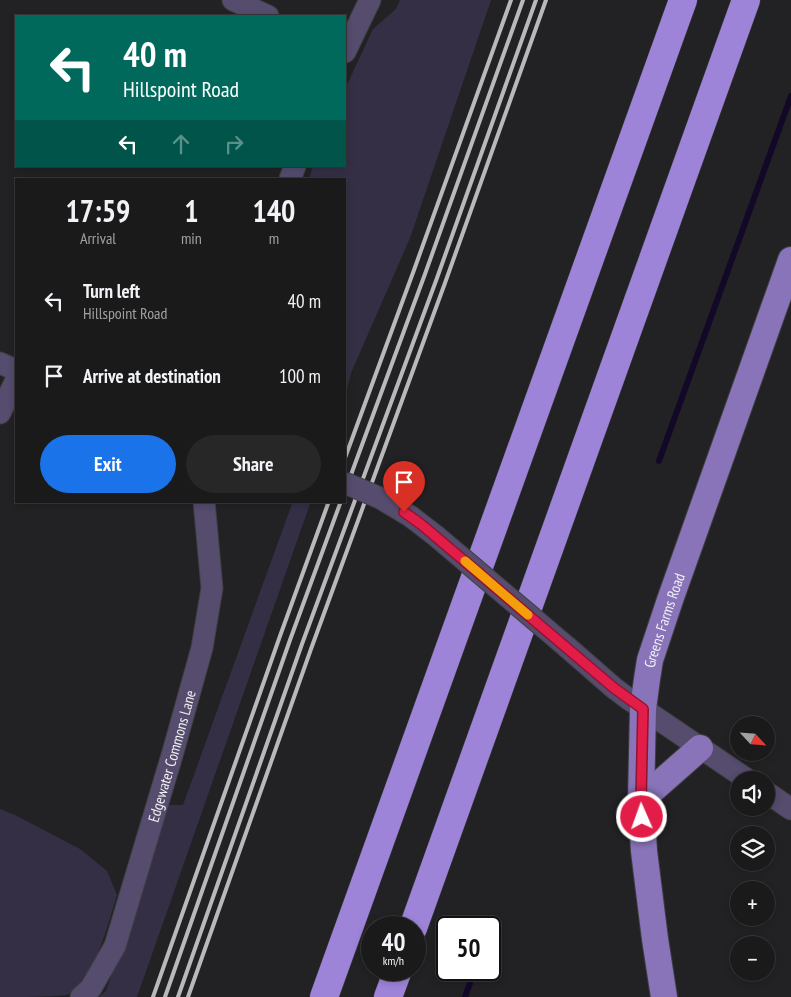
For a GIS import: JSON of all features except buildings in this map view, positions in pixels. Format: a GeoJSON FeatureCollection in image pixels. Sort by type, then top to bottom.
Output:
{"type":"FeatureCollection","features":[{"type":"Feature","properties":{"kind":"highway"},"geometry":{"type":"LineString","coordinates":[[324,997],[683,0]]}},
{"type":"Feature","properties":{"kind":"highway"},"geometry":{"type":"LineString","coordinates":[[417,916],[746,0]]}},
{"type":"Feature","properties":{"kind":"highway"},"geometry":{"type":"LineString","coordinates":[[388,997],[394,981]]}},
{"type":"Feature","properties":{"kind":"main road","name":"Greens Farms Road"},"geometry":{"type":"LineString","coordinates":[[664,997],[644,850],[641,800],[643,709],[650,660],[791,260]]}},
{"type":"Feature","properties":{"kind":"main road"},"geometry":{"type":"LineString","coordinates":[[641,800],[700,748]]}},
{"type":"Feature","properties":{"kind":"street"},"geometry":{"type":"LineString","coordinates":[[232,0],[266,15]]}},
{"type":"Feature","properties":{"kind":"street"},"geometry":{"type":"LineString","coordinates":[[346,50],[370,0]]}},
{"type":"Feature","properties":{"kind":"street"},"geometry":{"type":"LineString","coordinates":[[0,363],[15,370]]}},
{"type":"Feature","properties":{"kind":"street"},"geometry":{"type":"LineString","coordinates":[[0,413],[15,382]]}},
{"type":"Feature","properties":{"kind":"street"},"geometry":{"type":"LineString","coordinates":[[346,483],[380,498],[410,516],[614,688],[734,771]]}},
{"type":"Feature","properties":{"kind":"street","name":"Edgewater Commons Lane"},"geometry":{"type":"LineString","coordinates":[[81,997],[91,988],[115,946],[202,648],[212,588],[204,503]]}},
{"type":"Feature","properties":{"kind":"street"},"geometry":{"type":"LineString","coordinates":[[775,798],[791,809]]}},
{"type":"Feature","properties":{"kind":"shaded area"},"geometry":{"type":"Polygon","coordinates":[[[400,0],[491,0],[410,238],[351,373],[346,393],[346,178],[309,178],[313,167],[346,167],[346,87],[373,29],[396,9],[400,0]]]}},
{"type":"Feature","properties":{"kind":"shaded area"},"geometry":{"type":"Polygon","coordinates":[[[292,503],[310,503],[137,997],[99,997],[106,991],[169,805],[183,805],[292,503]]]}},
{"type":"Feature","properties":{"kind":"shaded area"},"geometry":{"type":"Polygon","coordinates":[[[0,809],[80,849],[107,871],[117,895],[99,951],[92,966],[76,989],[66,995],[0,997],[0,809]]]}},
{"type":"Feature","properties":{"kind":"waterway"},"geometry":{"type":"LineString","coordinates":[[659,461],[791,96]]}},
{"type":"Feature","properties":{"kind":"waterway"},"geometry":{"type":"LineString","coordinates":[[465,997],[470,983]]}},
{"type":"Feature","properties":{"kind":"railway"},"geometry":{"type":"LineString","coordinates":[[346,455],[511,0]]}},
{"type":"Feature","properties":{"kind":"railway"},"geometry":{"type":"LineString","coordinates":[[346,488],[523,0]]}},
{"type":"Feature","properties":{"kind":"railway"},"geometry":{"type":"LineString","coordinates":[[178,997],[302,644],[437,278],[536,0]]}},
{"type":"Feature","properties":{"kind":"railway"},"geometry":{"type":"LineString","coordinates":[[188,997],[311,649],[546,0]]}},
{"type":"Feature","properties":{"kind":"railway"},"geometry":{"type":"LineString","coordinates":[[153,997],[328,503]]}},
{"type":"Feature","properties":{"kind":"railway"},"geometry":{"type":"LineString","coordinates":[[165,997],[290,640],[340,503]]}},
{"type":"Feature","properties":{"kind":"slow traffic"},"geometry":{"type":"LineString","coordinates":[[465,561],[528,615]]}},
{"type":"Feature","properties":{"kind":"route"},"geometry":{"type":"LineString","coordinates":[[404,512],[422,525],[614,688],[643,709],[642,817]]}}]}
